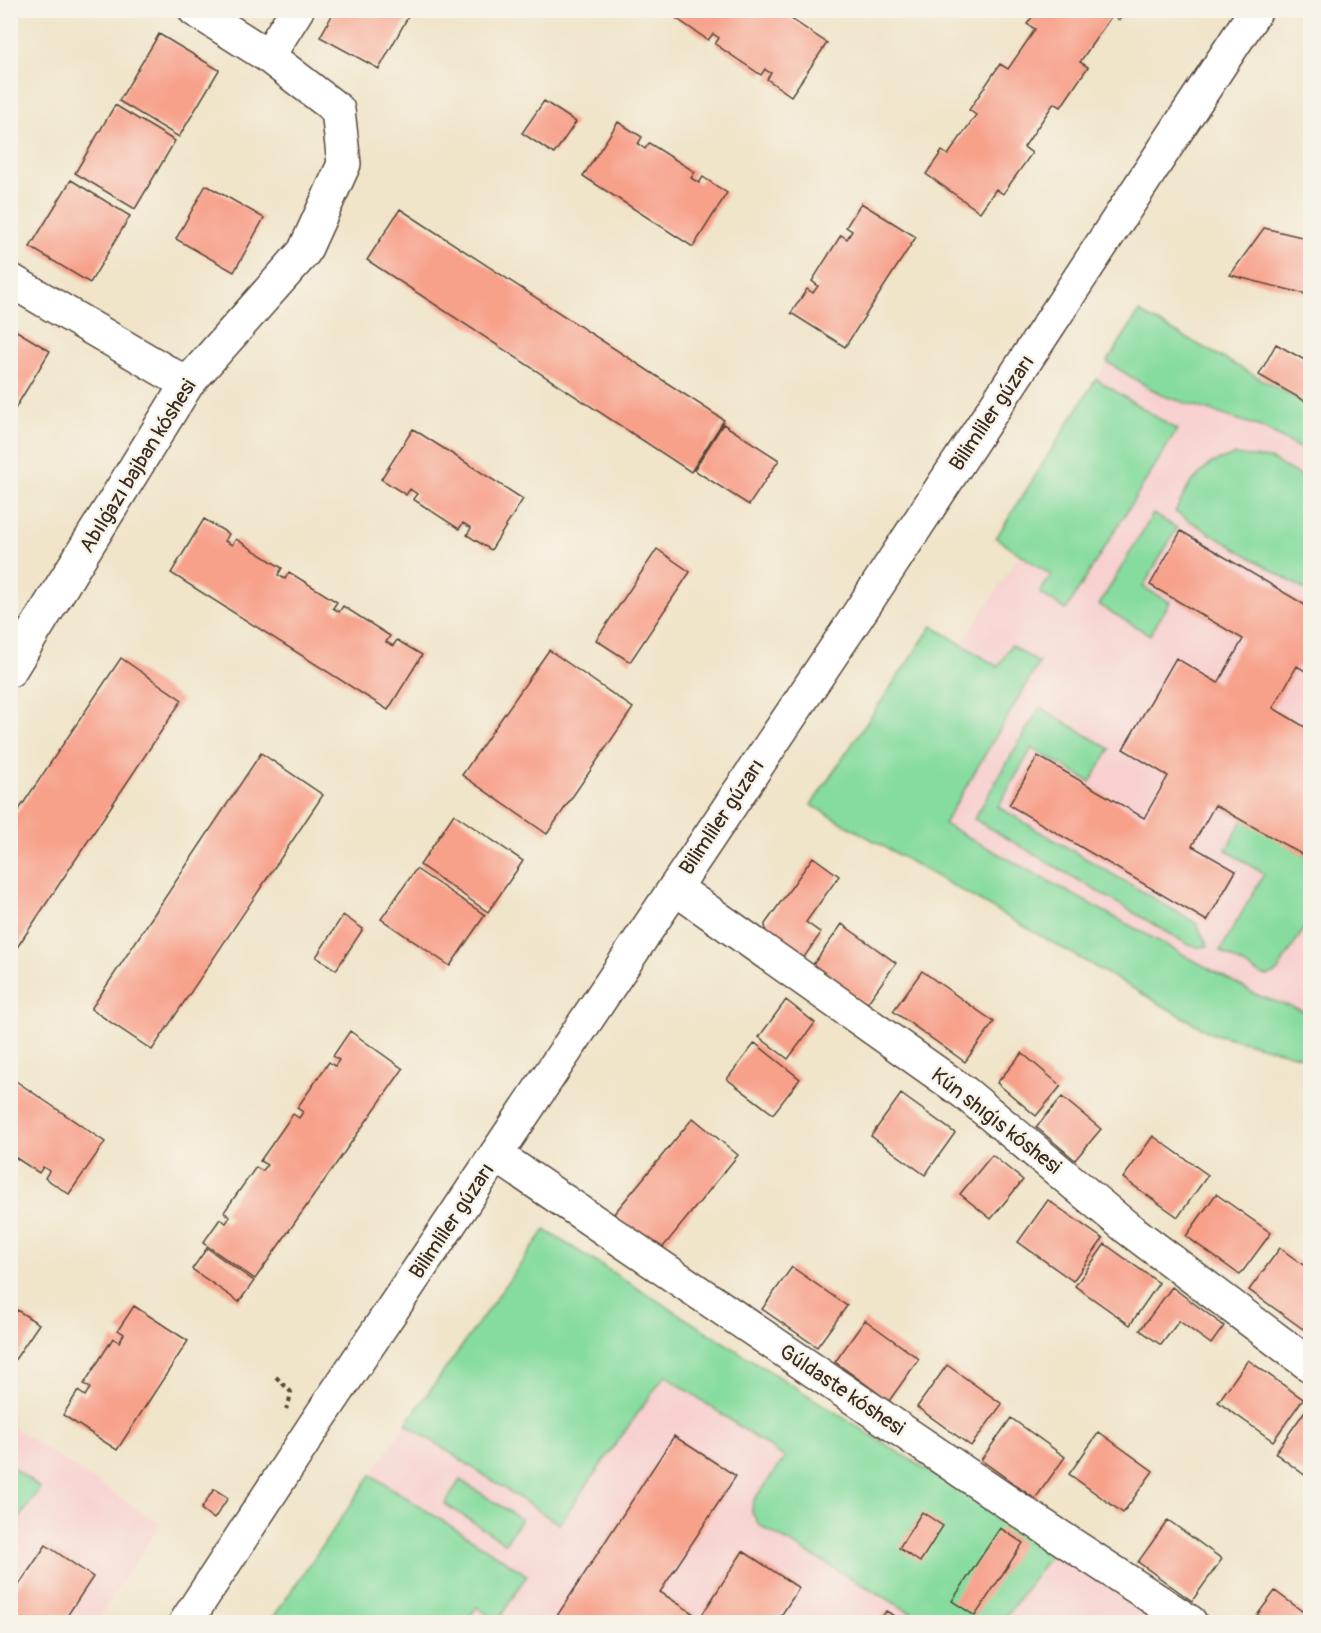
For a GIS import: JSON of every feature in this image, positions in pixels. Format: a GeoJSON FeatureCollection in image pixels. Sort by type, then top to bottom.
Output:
{"type":"FeatureCollection","features":[{"type":"Feature","properties":{"kind":"street","name":"Abılǵazı bajban kóshesi"},"geometry":{"type":"LineString","coordinates":[[10,670],[187,384],[304,252],[344,164],[338,110],[268,56],[195,10]]}},
{"type":"Feature","properties":{"kind":"street"},"geometry":{"type":"LineString","coordinates":[[268,56],[297,10]]}},
{"type":"Feature","properties":{"kind":"street","name":"Bilimliler gúzarı"},"geometry":{"type":"LineString","coordinates":[[186,1623],[310,1432],[1065,302],[1256,10]]}},
{"type":"Feature","properties":{"kind":"street"},"geometry":{"type":"LineString","coordinates":[[10,280],[187,384]]}},
{"type":"Feature","properties":{"kind":"street","name":"Kún shıǵıs kóshesi"},"geometry":{"type":"LineString","coordinates":[[675,888],[965,1093],[1125,1226],[1311,1365]]}},
{"type":"Feature","properties":{"kind":"street","name":"Gúldaste kóshesi"},"geometry":{"type":"LineString","coordinates":[[496,1155],[1028,1516],[1190,1623]]}},
{"type":"Feature","properties":{"kind":"path"},"geometry":{"type":"LineString","coordinates":[[276,1377],[291,1392],[284,1411]]}},
{"type":"Feature","properties":{"kind":"shaded area"},"geometry":{"type":"Polygon","coordinates":[[[1139,312],[1310,406],[1310,1059],[1211,1033],[811,805],[932,626],[962,644],[1020,554],[996,538],[1139,312]]]}},
{"type":"Feature","properties":{"kind":"shaded area"},"geometry":{"type":"Polygon","coordinates":[[[545,1230],[1165,1622],[270,1622],[406,1424],[545,1230]]]}},
{"type":"Feature","properties":{"kind":"shaded area"},"geometry":{"type":"Polygon","coordinates":[[[10,1425],[160,1524],[96,1622],[11,1622],[10,1425]]]}},
{"type":"Feature","properties":{"kind":"green space"},"geometry":{"type":"Polygon","coordinates":[[[1139,312],[1310,406],[1310,454],[1261,427],[1161,395],[1107,362],[1139,312]]]}},
{"type":"Feature","properties":{"kind":"green space"},"geometry":{"type":"Polygon","coordinates":[[[1096,379],[1177,430],[1066,610],[1040,593],[1051,575],[996,538],[1096,379]]]}},
{"type":"Feature","properties":{"kind":"green space"},"geometry":{"type":"Polygon","coordinates":[[[1234,455],[1270,459],[1310,481],[1310,593],[1175,512],[1190,484],[1210,464],[1234,455]]]}},
{"type":"Feature","properties":{"kind":"green space"},"geometry":{"type":"Polygon","coordinates":[[[1153,514],[1177,528],[1143,587],[1170,602],[1150,635],[1099,605],[1153,514]]]}},
{"type":"Feature","properties":{"kind":"green space"},"geometry":{"type":"Polygon","coordinates":[[[932,626],[998,667],[1011,645],[1039,663],[944,824],[1259,996],[1310,1013],[1310,1059],[1211,1033],[811,805],[932,626]]]}},
{"type":"Feature","properties":{"kind":"green space"},"geometry":{"type":"Polygon","coordinates":[[[1040,707],[1110,749],[1090,782],[1032,748],[998,807],[1196,923],[1208,946],[1189,945],[974,819],[1040,707]]]}},
{"type":"Feature","properties":{"kind":"green space"},"geometry":{"type":"Polygon","coordinates":[[[1244,818],[1310,859],[1310,919],[1277,972],[1269,976],[1261,975],[1220,951],[1264,874],[1226,850],[1244,818]]]}},
{"type":"Feature","properties":{"kind":"green space"},"geometry":{"type":"Polygon","coordinates":[[[545,1230],[1054,1550],[1002,1622],[927,1622],[759,1525],[752,1512],[753,1501],[785,1458],[665,1375],[559,1524],[406,1424],[545,1230]]]}},
{"type":"Feature","properties":{"kind":"green space"},"geometry":{"type":"Polygon","coordinates":[[[11,1466],[40,1488],[11,1531],[11,1466]]]}},
{"type":"Feature","properties":{"kind":"green space"},"geometry":{"type":"Polygon","coordinates":[[[371,1475],[527,1575],[497,1622],[477,1607],[465,1622],[270,1622],[371,1475]]]}},
{"type":"Feature","properties":{"kind":"green space"},"geometry":{"type":"Polygon","coordinates":[[[460,1480],[521,1519],[505,1543],[445,1504],[460,1480]]]}},
{"type":"Feature","properties":{"kind":"building"},"geometry":{"type":"Polygon","coordinates":[[[335,10],[400,10],[409,15],[379,69],[320,37],[335,10]]]}},
{"type":"Feature","properties":{"kind":"building"},"geometry":{"type":"Polygon","coordinates":[[[664,10],[778,10],[827,43],[791,96],[767,79],[771,73],[765,69],[761,75],[715,44],[719,38],[713,34],[708,40],[664,10]]]}},
{"type":"Feature","properties":{"kind":"building"},"geometry":{"type":"Polygon","coordinates":[[[1037,10],[1126,10],[1119,20],[1112,15],[1080,62],[1088,67],[1061,107],[1054,103],[1024,147],[1032,153],[1003,194],[996,189],[980,212],[926,174],[942,151],[948,155],[976,115],[969,110],[1000,64],[1008,69],[1032,34],[1035,29],[1027,24],[1037,10]]]}},
{"type":"Feature","properties":{"kind":"building"},"geometry":{"type":"Polygon","coordinates":[[[159,34],[219,70],[179,137],[119,101],[159,34]]]}},
{"type":"Feature","properties":{"kind":"building"},"geometry":{"type":"Polygon","coordinates":[[[544,101],[576,122],[554,154],[522,133],[544,101]]]}},
{"type":"Feature","properties":{"kind":"building"},"geometry":{"type":"Polygon","coordinates":[[[115,105],[175,141],[135,209],[75,173],[115,105]]]}},
{"type":"Feature","properties":{"kind":"building"},"geometry":{"type":"Polygon","coordinates":[[[618,122],[642,137],[638,144],[645,149],[649,143],[695,172],[691,178],[699,183],[703,177],[727,193],[693,247],[583,176],[618,122]]]}},
{"type":"Feature","properties":{"kind":"building"},"geometry":{"type":"Polygon","coordinates":[[[71,180],[130,216],[90,283],[30,247],[71,180]]]}},
{"type":"Feature","properties":{"kind":"building"},"geometry":{"type":"Polygon","coordinates":[[[206,185],[264,218],[234,272],[176,239],[206,185]]]}},
{"type":"Feature","properties":{"kind":"building"},"geometry":{"type":"Polygon","coordinates":[[[861,203],[916,237],[845,347],[791,313],[807,289],[813,293],[818,286],[812,281],[841,235],[847,239],[852,231],[846,227],[861,203]]]}},
{"type":"Feature","properties":{"kind":"building"},"geometry":{"type":"Polygon","coordinates":[[[400,209],[724,420],[691,472],[367,260],[400,209]]]}},
{"type":"Feature","properties":{"kind":"building"},"geometry":{"type":"Polygon","coordinates":[[[1264,228],[1310,239],[1310,295],[1230,275],[1264,228]]]}},
{"type":"Feature","properties":{"kind":"building"},"geometry":{"type":"Polygon","coordinates":[[[10,327],[50,351],[10,417],[10,327]]]}},
{"type":"Feature","properties":{"kind":"building"},"geometry":{"type":"Polygon","coordinates":[[[1276,344],[1310,363],[1310,404],[1259,375],[1276,344]]]}},
{"type":"Feature","properties":{"kind":"building"},"geometry":{"type":"Polygon","coordinates":[[[723,424],[779,460],[749,505],[694,470],[723,424]]]}},
{"type":"Feature","properties":{"kind":"building"},"geometry":{"type":"Polygon","coordinates":[[[413,429],[523,499],[491,550],[467,535],[471,528],[463,523],[459,529],[413,499],[417,494],[410,489],[406,495],[381,479],[413,429]]]}},
{"type":"Feature","properties":{"kind":"building"},"geometry":{"type":"Polygon","coordinates":[[[204,519],[229,534],[225,541],[232,545],[236,539],[282,568],[278,575],[285,579],[289,572],[337,602],[333,608],[339,612],[343,606],[390,636],[386,642],[393,646],[397,640],[422,655],[388,710],[171,573],[204,519]]]}},
{"type":"Feature","properties":{"kind":"building"},"geometry":{"type":"Polygon","coordinates":[[[1181,531],[1310,608],[1310,674],[1297,666],[1273,708],[1310,730],[1310,859],[1215,805],[1192,846],[1236,871],[1207,921],[1009,805],[1038,756],[1144,818],[1168,776],[1123,749],[1176,658],[1218,683],[1243,639],[1150,585],[1181,531]]]}},
{"type":"Feature","properties":{"kind":"building"},"geometry":{"type":"Polygon","coordinates":[[[657,549],[690,572],[630,662],[596,640],[657,549]]]}},
{"type":"Feature","properties":{"kind":"building"},"geometry":{"type":"Polygon","coordinates":[[[549,650],[633,708],[547,834],[462,775],[549,650]]]}},
{"type":"Feature","properties":{"kind":"building"},"geometry":{"type":"Polygon","coordinates":[[[121,658],[182,700],[12,955],[10,823],[121,658]]]}},
{"type":"Feature","properties":{"kind":"building"},"geometry":{"type":"Polygon","coordinates":[[[261,753],[323,795],[152,1050],[91,1009],[261,753]]]}},
{"type":"Feature","properties":{"kind":"building"},"geometry":{"type":"Polygon","coordinates":[[[454,814],[523,861],[488,912],[420,865],[454,814]]]}},
{"type":"Feature","properties":{"kind":"building"},"geometry":{"type":"Polygon","coordinates":[[[813,857],[839,876],[806,922],[821,933],[802,960],[766,934],[765,924],[813,857]]]}},
{"type":"Feature","properties":{"kind":"building"},"geometry":{"type":"Polygon","coordinates":[[[416,869],[485,915],[450,966],[381,919],[416,869]]]}},
{"type":"Feature","properties":{"kind":"building"},"geometry":{"type":"Polygon","coordinates":[[[343,915],[363,929],[336,970],[316,957],[343,915]]]}},
{"type":"Feature","properties":{"kind":"building"},"geometry":{"type":"Polygon","coordinates":[[[842,924],[896,963],[866,1005],[812,966],[842,924]]]}},
{"type":"Feature","properties":{"kind":"building"},"geometry":{"type":"Polygon","coordinates":[[[922,971],[994,1022],[965,1062],[893,1011],[922,971]]]}},
{"type":"Feature","properties":{"kind":"building"},"geometry":{"type":"Polygon","coordinates":[[[786,1000],[815,1023],[788,1059],[759,1037],[786,1000]]]}},
{"type":"Feature","properties":{"kind":"building"},"geometry":{"type":"Polygon","coordinates":[[[350,1031],[403,1069],[255,1279],[203,1243],[220,1219],[226,1223],[230,1217],[224,1212],[256,1167],[262,1171],[265,1168],[267,1165],[260,1161],[293,1114],[299,1118],[303,1112],[297,1108],[329,1062],[335,1066],[339,1060],[333,1056],[350,1031]]]}},
{"type":"Feature","properties":{"kind":"building"},"geometry":{"type":"Polygon","coordinates":[[[755,1043],[800,1079],[773,1114],[727,1079],[755,1043]]]}},
{"type":"Feature","properties":{"kind":"building"},"geometry":{"type":"Polygon","coordinates":[[[1022,1053],[1061,1086],[1036,1116],[997,1083],[1022,1053]]]}},
{"type":"Feature","properties":{"kind":"building"},"geometry":{"type":"Polygon","coordinates":[[[10,1077],[105,1142],[69,1194],[45,1178],[49,1171],[43,1167],[39,1173],[10,1154],[10,1077]]]}},
{"type":"Feature","properties":{"kind":"building"},"geometry":{"type":"Polygon","coordinates":[[[901,1094],[955,1133],[925,1175],[871,1136],[901,1094]]]}},
{"type":"Feature","properties":{"kind":"building"},"geometry":{"type":"Polygon","coordinates":[[[1062,1097],[1101,1129],[1075,1160],[1036,1127],[1062,1097]]]}},
{"type":"Feature","properties":{"kind":"building"},"geometry":{"type":"Polygon","coordinates":[[[693,1118],[738,1155],[659,1252],[613,1215],[693,1118]]]}},
{"type":"Feature","properties":{"kind":"building"},"geometry":{"type":"Polygon","coordinates":[[[1153,1136],[1208,1175],[1178,1217],[1123,1178],[1153,1136]]]}},
{"type":"Feature","properties":{"kind":"building"},"geometry":{"type":"Polygon","coordinates":[[[992,1155],[1023,1180],[991,1219],[960,1194],[992,1155]]]}},
{"type":"Feature","properties":{"kind":"building"},"geometry":{"type":"Polygon","coordinates":[[[1216,1194],[1271,1233],[1240,1275],[1186,1236],[1216,1194]]]}},
{"type":"Feature","properties":{"kind":"building"},"geometry":{"type":"Polygon","coordinates":[[[1048,1200],[1103,1239],[1073,1281],[1018,1242],[1048,1200]]]}},
{"type":"Feature","properties":{"kind":"building"},"geometry":{"type":"Polygon","coordinates":[[[1105,1244],[1159,1283],[1130,1325],[1075,1286],[1105,1244]]]}},
{"type":"Feature","properties":{"kind":"building"},"geometry":{"type":"Polygon","coordinates":[[[207,1248],[254,1281],[239,1302],[192,1269],[207,1248]]]}},
{"type":"Feature","properties":{"kind":"building"},"geometry":{"type":"Polygon","coordinates":[[[1280,1248],[1310,1270],[1310,1319],[1303,1329],[1249,1290],[1280,1248]]]}},
{"type":"Feature","properties":{"kind":"building"},"geometry":{"type":"Polygon","coordinates":[[[792,1267],[847,1306],[817,1347],[762,1309],[792,1267]]]}},
{"type":"Feature","properties":{"kind":"building"},"geometry":{"type":"Polygon","coordinates":[[[1172,1287],[1224,1326],[1211,1344],[1179,1321],[1161,1345],[1140,1330],[1172,1287]]]}},
{"type":"Feature","properties":{"kind":"building"},"geometry":{"type":"Polygon","coordinates":[[[134,1306],[188,1341],[117,1450],[63,1415],[78,1391],[85,1396],[90,1388],[84,1384],[113,1338],[119,1342],[124,1334],[118,1330],[134,1306]]]}},
{"type":"Feature","properties":{"kind":"building"},"geometry":{"type":"Polygon","coordinates":[[[17,1310],[39,1324],[10,1367],[10,1315],[13,1316],[17,1310]]]}},
{"type":"Feature","properties":{"kind":"building"},"geometry":{"type":"Polygon","coordinates":[[[865,1320],[919,1359],[889,1401],[835,1362],[865,1320]]]}},
{"type":"Feature","properties":{"kind":"building"},"geometry":{"type":"Polygon","coordinates":[[[1248,1360],[1303,1399],[1273,1441],[1218,1402],[1248,1360]]]}},
{"type":"Feature","properties":{"kind":"building"},"geometry":{"type":"Polygon","coordinates":[[[947,1365],[1002,1404],[971,1446],[917,1407],[947,1365]]]}},
{"type":"Feature","properties":{"kind":"building"},"geometry":{"type":"Polygon","coordinates":[[[1305,1411],[1310,1416],[1310,1479],[1275,1453],[1305,1411]]]}},
{"type":"Feature","properties":{"kind":"building"},"geometry":{"type":"Polygon","coordinates":[[[1011,1418],[1065,1457],[1035,1499],[981,1460],[1011,1418]]]}},
{"type":"Feature","properties":{"kind":"building"},"geometry":{"type":"Polygon","coordinates":[[[1099,1432],[1153,1471],[1123,1513],[1069,1474],[1099,1432]]]}},
{"type":"Feature","properties":{"kind":"building"},"geometry":{"type":"Polygon","coordinates":[[[674,1436],[736,1476],[660,1592],[700,1618],[743,1551],[799,1588],[777,1622],[654,1622],[644,1616],[640,1622],[553,1622],[674,1436]]]}},
{"type":"Feature","properties":{"kind":"building"},"geometry":{"type":"Polygon","coordinates":[[[214,1489],[228,1498],[214,1519],[201,1509],[214,1489]]]}},
{"type":"Feature","properties":{"kind":"building"},"geometry":{"type":"Polygon","coordinates":[[[922,1512],[943,1526],[920,1562],[899,1548],[922,1512]]]}},
{"type":"Feature","properties":{"kind":"building"},"geometry":{"type":"Polygon","coordinates":[[[1168,1520],[1222,1559],[1192,1601],[1138,1562],[1168,1520]]]}},
{"type":"Feature","properties":{"kind":"building"},"geometry":{"type":"Polygon","coordinates":[[[1000,1528],[1023,1543],[975,1616],[952,1601],[1000,1528]]]}},
{"type":"Feature","properties":{"kind":"building"},"geometry":{"type":"Polygon","coordinates":[[[46,1545],[93,1577],[63,1622],[10,1622],[10,1598],[46,1545]]]}},
{"type":"Feature","properties":{"kind":"building"},"geometry":{"type":"Polygon","coordinates":[[[1275,1591],[1310,1617],[1310,1622],[1252,1622],[1275,1591]]]}},
{"type":"Feature","properties":{"kind":"building"},"geometry":{"type":"Polygon","coordinates":[[[886,1611],[905,1622],[879,1622],[886,1611]]]}}]}
